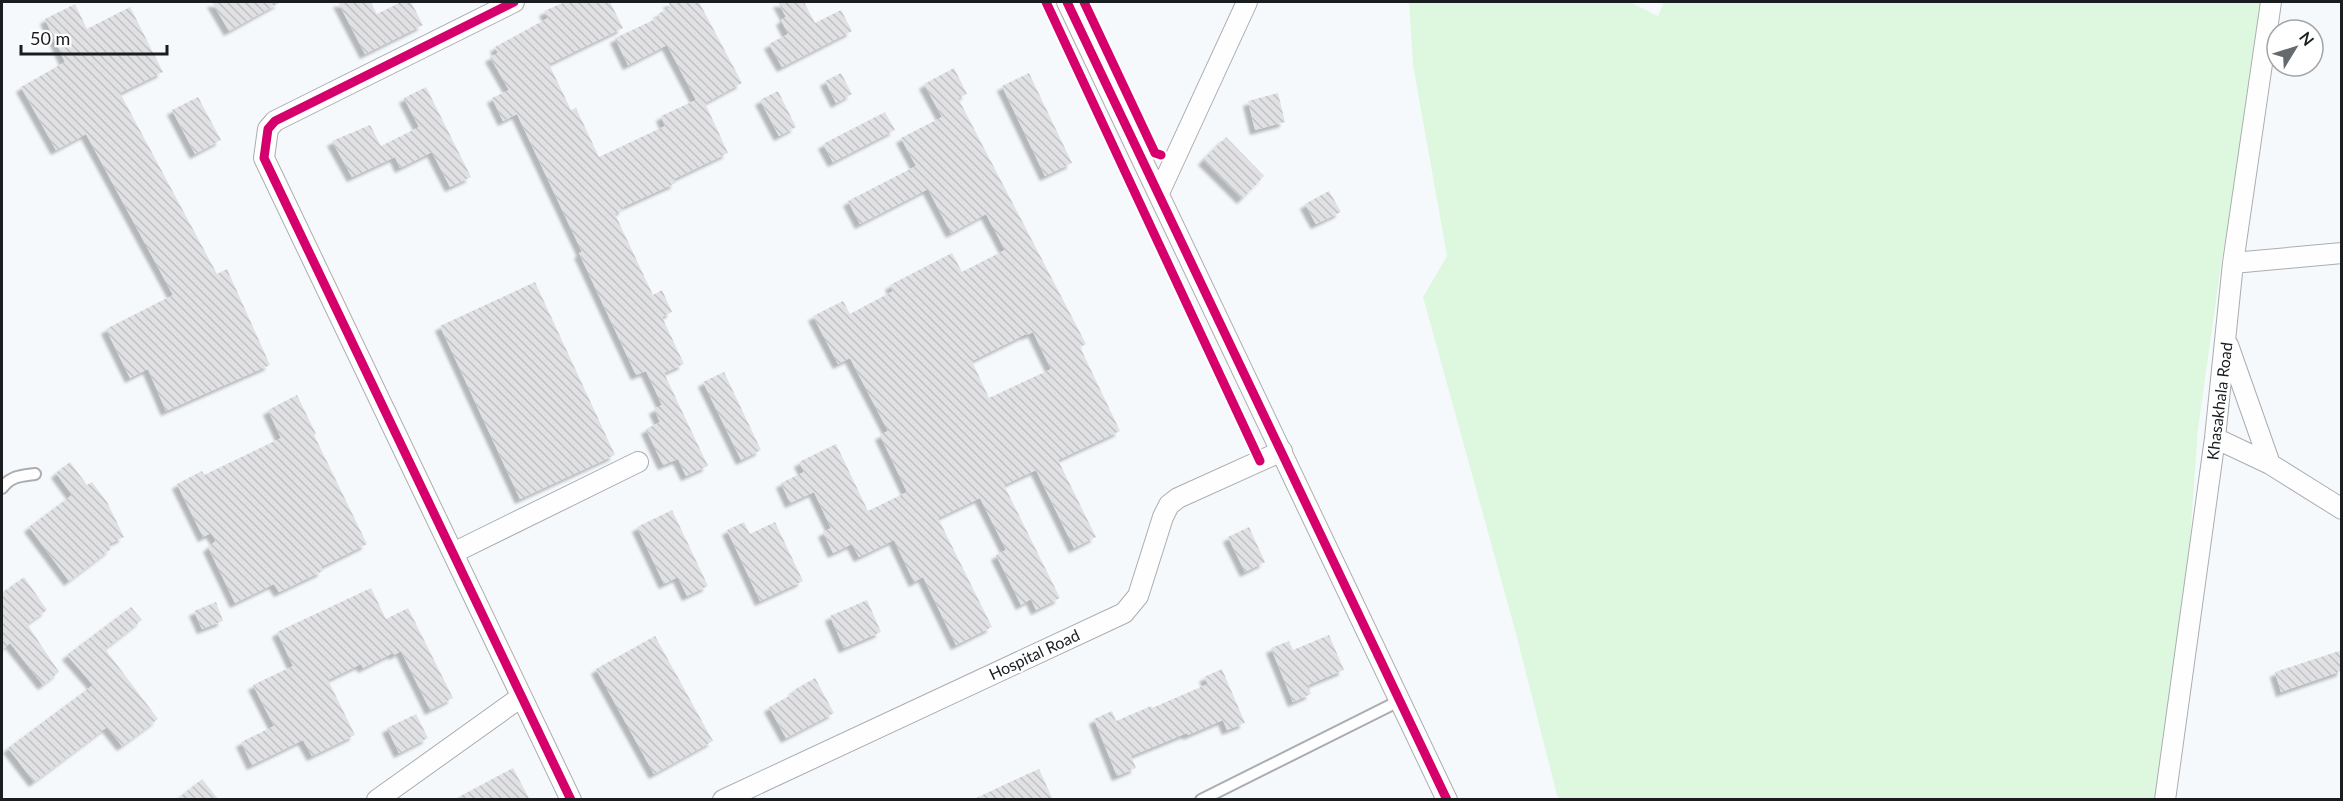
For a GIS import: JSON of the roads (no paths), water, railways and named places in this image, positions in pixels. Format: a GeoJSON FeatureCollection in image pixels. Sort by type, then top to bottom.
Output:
{"type":"FeatureCollection","features":[{"type":"Feature","properties":{"kind":"street"},"geometry":{"type":"LineString","coordinates":[[514,2],[275,121],[268,129],[265,139],[264,158],[571,800]]}},
{"type":"Feature","properties":{"kind":"street"},"geometry":{"type":"LineString","coordinates":[[1067,2],[1447,800]]}},
{"type":"Feature","properties":{"kind":"street"},"geometry":{"type":"LineString","coordinates":[[1159,193],[1247,2]]}},
{"type":"Feature","properties":{"kind":"street","name":"Khasakhala Road"},"geometry":{"type":"LineString","coordinates":[[2165,800],[2215,438],[2234,263],[2271,2]]}},
{"type":"Feature","properties":{"kind":"street"},"geometry":{"type":"LineString","coordinates":[[2234,263],[2342,253]]}},
{"type":"Feature","properties":{"kind":"street"},"geometry":{"type":"LineString","coordinates":[[2226,341],[2270,464]]}},
{"type":"Feature","properties":{"kind":"street"},"geometry":{"type":"LineString","coordinates":[[2215,438],[2270,464],[2342,509]]}},
{"type":"Feature","properties":{"kind":"street","name":"Hospital Road"},"geometry":{"type":"LineString","coordinates":[[723,800],[1124,613],[1138,596],[1163,517],[1169,505],[1178,498],[1282,451]]}},
{"type":"Feature","properties":{"kind":"street"},"geometry":{"type":"LineString","coordinates":[[453,553],[638,462]]}},
{"type":"Feature","properties":{"kind":"street"},"geometry":{"type":"LineString","coordinates":[[377,800],[521,697]]}},
{"type":"Feature","properties":{"kind":"lane"},"geometry":{"type":"LineString","coordinates":[[2,488],[8,480],[17,476],[35,474]]}},
{"type":"Feature","properties":{"kind":"lane"},"geometry":{"type":"LineString","coordinates":[[1201,800],[1401,700]]}}]}
